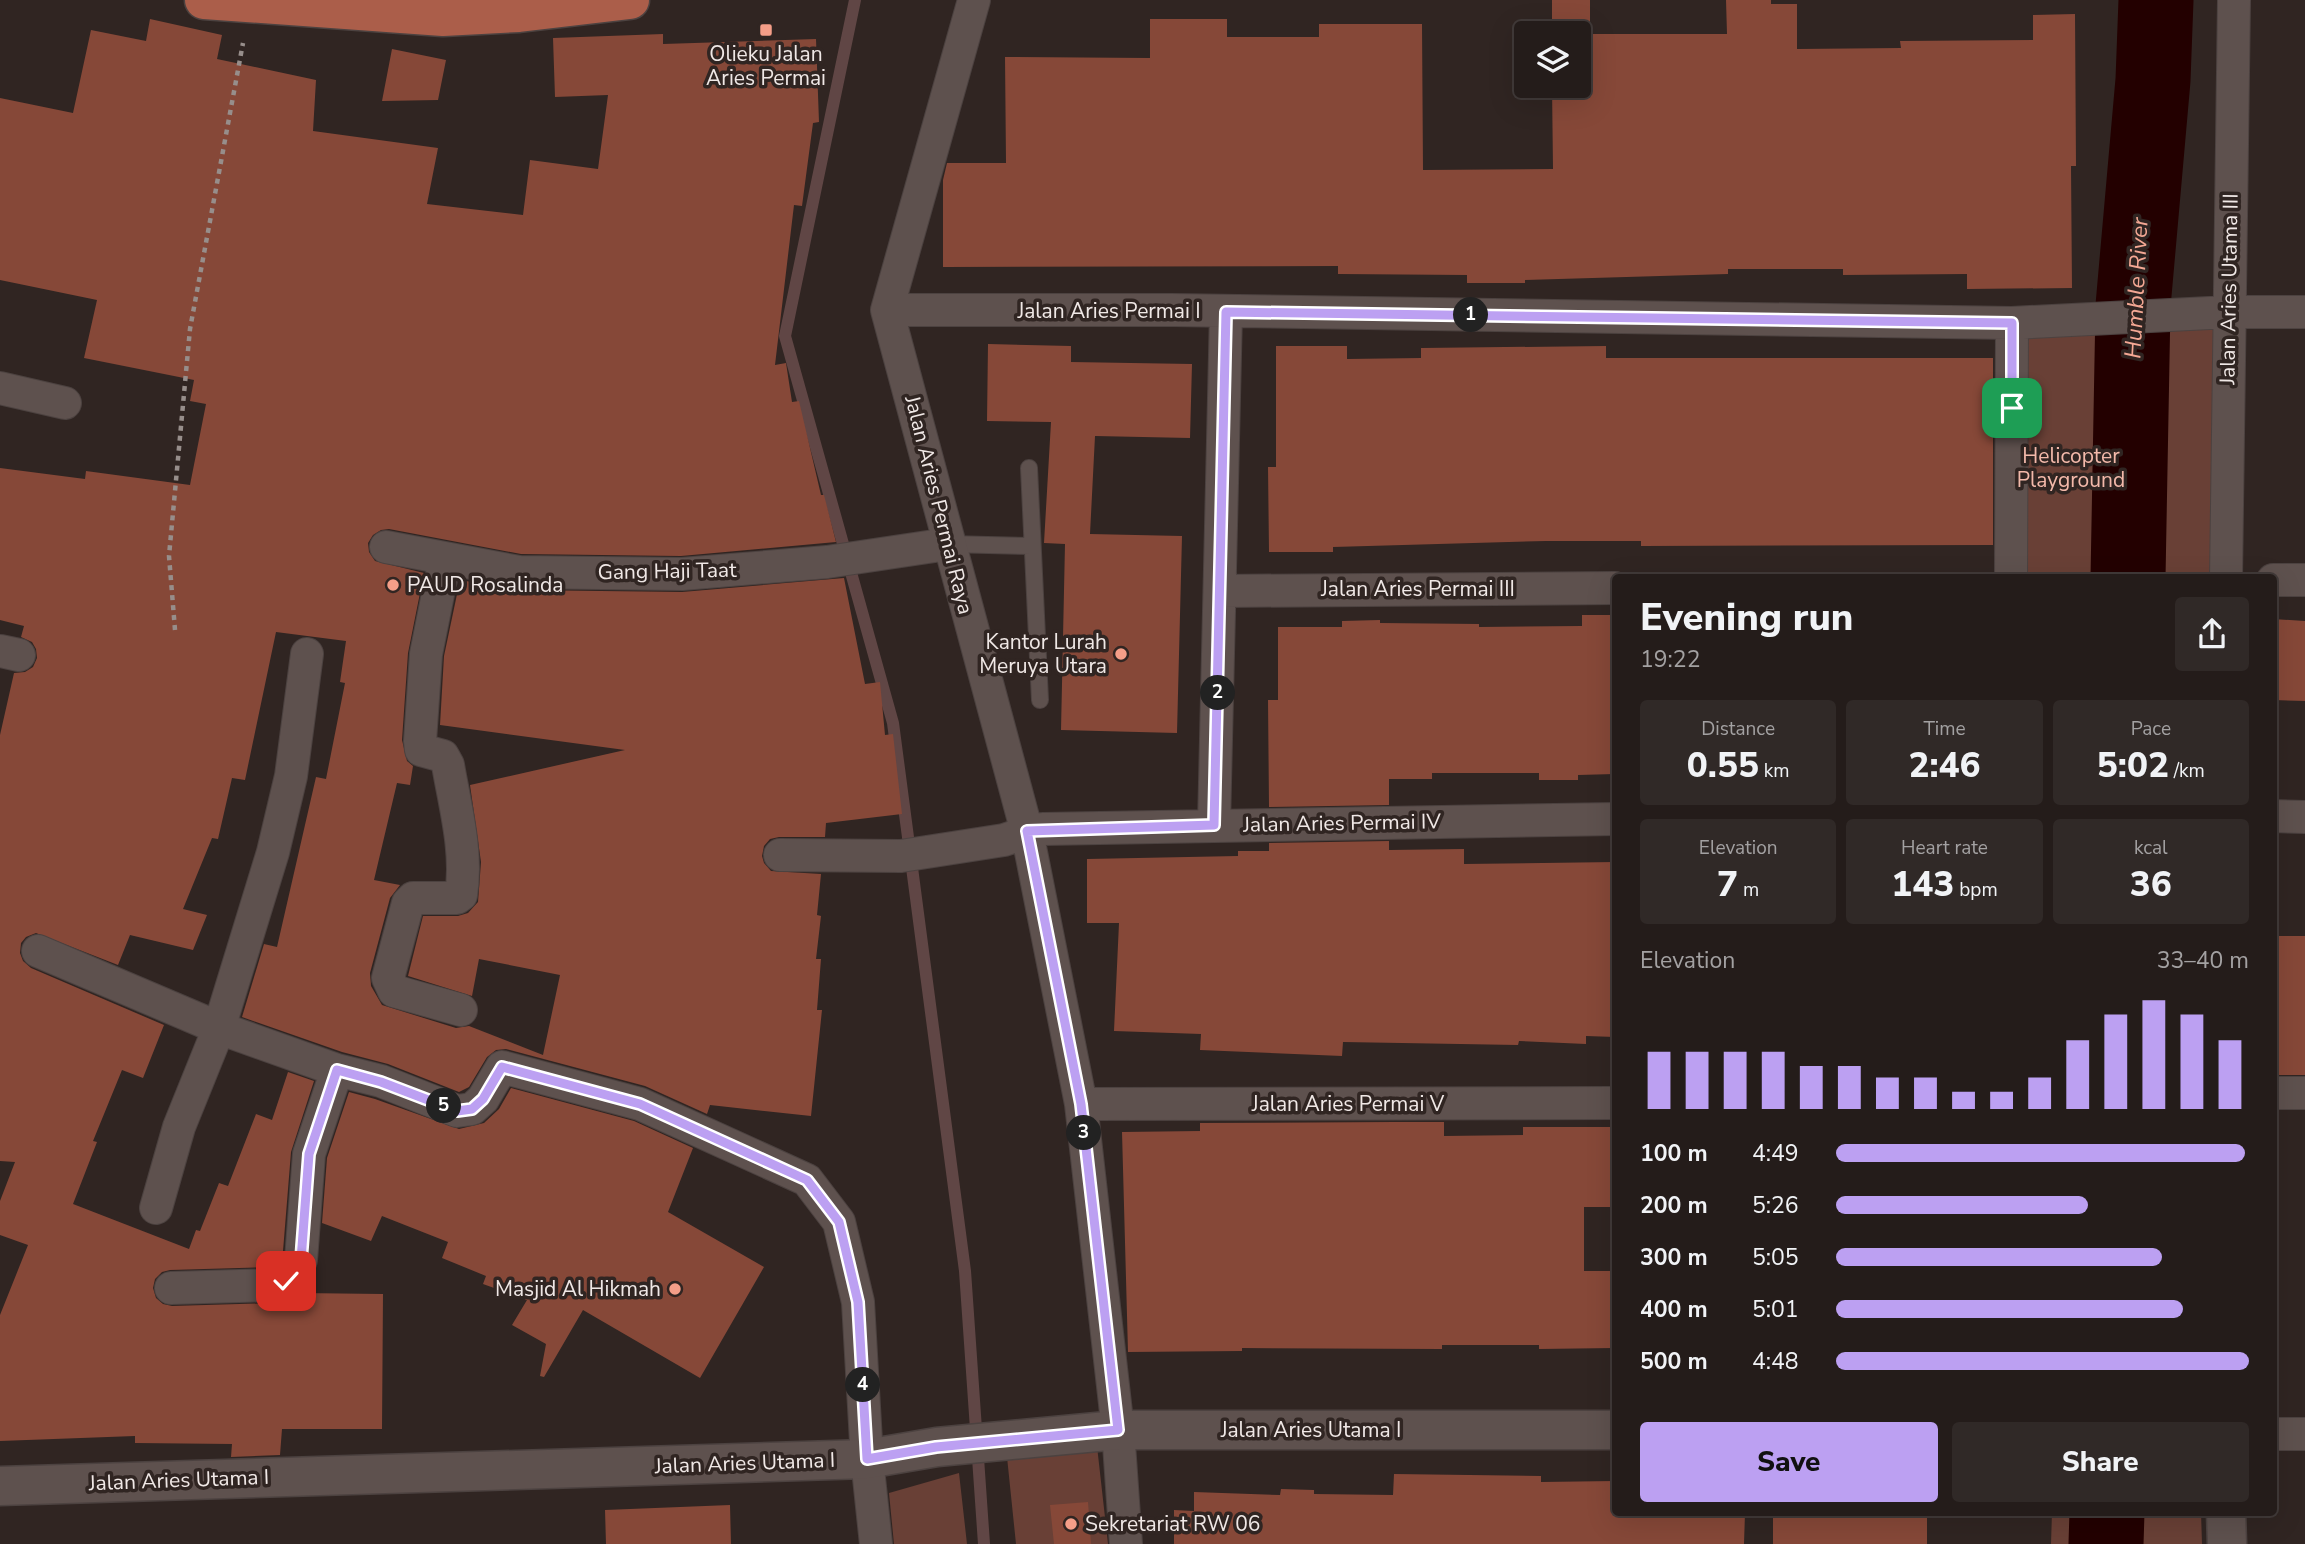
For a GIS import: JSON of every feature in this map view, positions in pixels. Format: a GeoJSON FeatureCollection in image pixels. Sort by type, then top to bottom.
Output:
{"type":"FeatureCollection","features":[{"type":"Feature","properties":{"kind":"main road"},"geometry":{"type":"LineString","coordinates":[[204,0],[443,17],[519,13],[630,0]]}},
{"type":"Feature","properties":{"kind":"street"},"geometry":{"type":"LineString","coordinates":[[887,310],[974,0]]}},
{"type":"Feature","properties":{"kind":"street","name":"Jalan Aries Utama III"},"geometry":{"type":"LineString","coordinates":[[2226,574],[2234,0]]}},
{"type":"Feature","properties":{"kind":"street","name":"Jalan Aries Permai I"},"geometry":{"type":"LineString","coordinates":[[887,310],[2012,323],[2229,313],[2305,313]]}},
{"type":"Feature","properties":{"kind":"street","name":"Jalan Aries Permai Raya"},"geometry":{"type":"LineString","coordinates":[[887,310],[948,544],[1081,1104],[1118,1430],[1126,1544]]}},
{"type":"Feature","properties":{"kind":"street"},"geometry":{"type":"LineString","coordinates":[[1214,825],[1222,591],[1226,312]]}},
{"type":"Feature","properties":{"kind":"street"},"geometry":{"type":"LineString","coordinates":[[2011,574],[2012,323]]}},
{"type":"Feature","properties":{"kind":"street"},"geometry":{"type":"LineString","coordinates":[[0,387],[65,403]]}},
{"type":"Feature","properties":{"kind":"street","name":"Gang Haji Taat"},"geometry":{"type":"LineString","coordinates":[[386,547],[519,572],[682,574],[827,562],[948,544]]}},
{"type":"Feature","properties":{"kind":"street"},"geometry":{"type":"LineString","coordinates":[[445,559],[426,654],[420,741],[421,750],[443,756],[448,765],[464,867],[463,886],[461,895],[457,898],[414,898],[408,903],[388,978],[394,991],[461,1010]]}},
{"type":"Feature","properties":{"kind":"street"},"geometry":{"type":"LineString","coordinates":[[2277,580],[2305,580]]}},
{"type":"Feature","properties":{"kind":"street","name":"Jalan Aries Permai III"},"geometry":{"type":"LineString","coordinates":[[1222,591],[1612,588]]}},
{"type":"Feature","properties":{"kind":"street"},"geometry":{"type":"LineString","coordinates":[[156,1208],[178,1127],[219,1028],[274,852],[291,776],[307,654]]}},
{"type":"Feature","properties":{"kind":"street"},"geometry":{"type":"LineString","coordinates":[[2277,816],[2305,817]]}},
{"type":"Feature","properties":{"kind":"street","name":"Jalan Aries Permai IV"},"geometry":{"type":"LineString","coordinates":[[780,855],[901,856],[1016,836],[1214,825],[1612,819]]}},
{"type":"Feature","properties":{"kind":"street"},"geometry":{"type":"LineString","coordinates":[[38,951],[219,1028],[337,1070],[381,1082],[457,1111],[472,1109],[483,1099],[502,1067],[640,1104],[807,1180],[839,1222],[858,1302],[867,1459],[876,1544]]}},
{"type":"Feature","properties":{"kind":"street"},"geometry":{"type":"LineString","coordinates":[[171,1288],[277,1285],[295,1273],[301,1260],[309,1154],[337,1070]]}},
{"type":"Feature","properties":{"kind":"street"},"geometry":{"type":"LineString","coordinates":[[2277,1093],[2305,1093]]}},
{"type":"Feature","properties":{"kind":"street","name":"Jalan Aries Permai V"},"geometry":{"type":"LineString","coordinates":[[1081,1104],[1612,1103]]}},
{"type":"Feature","properties":{"kind":"street","name":"Jalan Aries Utama I"},"geometry":{"type":"LineString","coordinates":[[0,1486],[867,1459],[936,1447],[1118,1430],[1612,1430]]}},
{"type":"Feature","properties":{"kind":"street"},"geometry":{"type":"LineString","coordinates":[[2277,1434],[2305,1434]]}},
{"type":"Feature","properties":{"kind":"street"},"geometry":{"type":"LineString","coordinates":[[2226,1516],[2227,1544]]}},
{"type":"Feature","properties":{"kind":"lane"},"geometry":{"type":"LineString","coordinates":[[1029,468],[1040,700]]}},
{"type":"Feature","properties":{"kind":"lane"},"geometry":{"type":"LineString","coordinates":[[948,544],[1031,545]]}},
{"type":"Feature","properties":{"kind":"path"},"geometry":{"type":"LineString","coordinates":[[175,630],[169,556],[190,329],[250,5]]}},
{"type":"Feature","properties":{"kind":"green space","name":"Helicopter Playground"},"geometry":{"type":"Polygon","coordinates":[[[2226,314],[2222,574],[2010,574],[2012,323],[2226,314]]]}},
{"type":"Feature","properties":{"kind":"green space"},"geometry":{"type":"Polygon","coordinates":[[[1097,1446],[1108,1544],[1016,1544],[1007,1457],[1097,1446]]]}},
{"type":"Feature","properties":{"kind":"green space"},"geometry":{"type":"Polygon","coordinates":[[[959,1473],[967,1544],[894,1544],[889,1493],[959,1473]]]}},
{"type":"Feature","properties":{"kind":"green space"},"geometry":{"type":"Polygon","coordinates":[[[2052,1516],[2088,1516],[2087,1544],[2051,1544],[2052,1516]]]}},
{"type":"Feature","properties":{"kind":"green space"},"geometry":{"type":"Polygon","coordinates":[[[2119,1516],[2201,1516],[2202,1544],[2119,1544],[2119,1516]]]}},
{"type":"Feature","properties":{"kind":"building"},"geometry":{"type":"Polygon","coordinates":[[[1552,0],[1590,0],[1590,21],[1552,21],[1552,0]]]}},
{"type":"Feature","properties":{"kind":"building"},"geometry":{"type":"Polygon","coordinates":[[[1726,0],[1771,0],[1771,4],[1797,4],[1797,49],[1901,48],[1900,41],[2033,40],[2033,15],[2075,14],[2076,166],[2071,166],[2072,288],[1967,289],[1967,274],[1843,275],[1843,269],[1728,269],[1728,274],[1467,283],[1467,275],[1338,274],[1338,266],[943,267],[943,180],[947,163],[1006,163],[1005,57],[1150,58],[1150,19],[1227,19],[1227,37],[1319,37],[1319,24],[1422,24],[1423,170],[1553,169],[1552,98],[1591,98],[1591,34],[1727,34],[1726,0]]]}},
{"type":"Feature","properties":{"kind":"building"},"geometry":{"type":"Polygon","coordinates":[[[150,19],[222,35],[217,59],[316,80],[313,131],[438,148],[427,204],[523,215],[530,160],[598,169],[608,95],[555,97],[553,38],[663,34],[663,44],[816,39],[819,122],[813,123],[802,206],[794,205],[775,365],[786,363],[792,402],[799,401],[821,495],[824,495],[836,542],[681,556],[521,554],[389,529],[373,535],[368,543],[369,552],[375,561],[424,573],[408,653],[402,740],[407,761],[413,766],[410,785],[397,783],[374,880],[400,885],[390,898],[370,973],[371,986],[382,1005],[456,1028],[469,1026],[543,1055],[560,975],[479,959],[472,996],[408,976],[423,916],[458,916],[468,913],[478,902],[481,862],[470,785],[625,750],[440,725],[444,656],[460,580],[519,590],[682,592],[844,578],[865,684],[880,682],[885,735],[893,734],[902,814],[826,823],[825,837],[779,837],[770,839],[764,846],[762,856],[771,871],[821,874],[817,915],[821,916],[816,959],[821,959],[817,1010],[822,1010],[811,1116],[710,1105],[707,1114],[645,1086],[506,1049],[496,1050],[487,1057],[469,1087],[459,1092],[388,1064],[342,1052],[242,1017],[264,944],[277,947],[316,777],[326,779],[345,683],[340,682],[346,641],[276,632],[245,780],[232,778],[218,839],[212,838],[183,909],[207,915],[193,950],[130,935],[118,965],[36,933],[26,937],[21,943],[20,953],[23,961],[31,968],[164,1025],[143,1078],[122,1070],[93,1141],[97,1142],[73,1204],[189,1249],[196,1230],[200,1231],[219,1183],[228,1186],[256,1114],[272,1120],[288,1072],[314,1081],[291,1152],[283,1251],[279,1262],[271,1267],[170,1270],[162,1272],[155,1279],[153,1288],[156,1298],[163,1304],[172,1306],[278,1303],[298,1293],[383,1294],[382,1429],[282,1429],[280,1455],[231,1457],[232,1444],[135,1443],[135,1436],[0,1441],[0,1315],[28,1245],[0,1235],[0,1201],[15,1162],[0,1161],[0,735],[14,673],[25,672],[33,667],[37,658],[32,642],[21,637],[24,626],[0,620],[0,468],[85,479],[86,471],[190,485],[206,404],[190,401],[194,380],[84,358],[97,300],[0,280],[0,98],[73,113],[91,30],[146,41],[150,19]]]}},
{"type":"Feature","properties":{"kind":"building"},"geometry":{"type":"Polygon","coordinates":[[[392,49],[446,60],[438,100],[382,101],[392,49]]]}},
{"type":"Feature","properties":{"kind":"building"},"geometry":{"type":"Polygon","coordinates":[[[988,344],[1071,346],[1071,362],[1192,364],[1190,438],[1095,436],[1090,534],[1182,536],[1177,733],[1061,730],[1065,544],[1044,543],[1051,422],[987,421],[988,344]]]}},
{"type":"Feature","properties":{"kind":"building"},"geometry":{"type":"Polygon","coordinates":[[[1276,346],[1347,346],[1347,359],[1421,358],[1421,348],[1606,346],[1606,358],[1993,358],[1993,545],[1641,546],[1641,541],[1546,541],[1333,547],[1333,552],[1269,552],[1268,467],[1276,467],[1276,346]]]}},
{"type":"Feature","properties":{"kind":"building"},"geometry":{"type":"Polygon","coordinates":[[[1582,615],[1612,615],[1612,774],[1578,775],[1578,780],[1539,780],[1539,773],[1432,773],[1432,779],[1389,779],[1389,805],[1269,807],[1268,700],[1278,700],[1278,627],[1342,627],[1342,621],[1380,620],[1380,623],[1479,624],[1479,627],[1582,626],[1582,615]]]}},
{"type":"Feature","properties":{"kind":"building"},"geometry":{"type":"Polygon","coordinates":[[[2277,619],[2305,621],[2305,701],[2277,700],[2277,619]]]}},
{"type":"Feature","properties":{"kind":"building"},"geometry":{"type":"Polygon","coordinates":[[[1389,841],[1389,850],[1464,849],[1464,864],[1612,862],[1612,1037],[1586,1036],[1586,1044],[1519,1041],[1518,1045],[1343,1042],[1342,1056],[1200,1050],[1201,1034],[1114,1031],[1119,923],[1087,923],[1087,859],[1238,856],[1238,851],[1269,851],[1269,843],[1389,841]]]}},
{"type":"Feature","properties":{"kind":"building"},"geometry":{"type":"Polygon","coordinates":[[[2277,936],[2305,936],[2305,1075],[2277,1075],[2277,936]]]}},
{"type":"Feature","properties":{"kind":"building"},"geometry":{"type":"Polygon","coordinates":[[[511,1088],[634,1121],[693,1148],[668,1212],[764,1267],[700,1378],[583,1310],[544,1377],[540,1376],[546,1344],[512,1325],[527,1300],[483,1284],[486,1276],[442,1258],[448,1242],[382,1216],[371,1241],[322,1223],[327,1158],[349,1092],[459,1129],[484,1123],[499,1109],[511,1088]]]}},
{"type":"Feature","properties":{"kind":"building"},"geometry":{"type":"Polygon","coordinates":[[[1444,1122],[1444,1136],[1523,1135],[1523,1127],[1612,1127],[1612,1207],[1584,1207],[1584,1271],[1612,1271],[1612,1348],[1539,1349],[1539,1345],[1442,1345],[1442,1349],[1242,1348],[1242,1351],[1128,1352],[1122,1132],[1200,1131],[1200,1123],[1444,1122]]]}},
{"type":"Feature","properties":{"kind":"building"},"geometry":{"type":"Polygon","coordinates":[[[1394,1474],[1541,1476],[1541,1482],[1612,1481],[1612,1516],[1745,1516],[1744,1544],[1174,1544],[1174,1510],[1194,1511],[1194,1492],[1280,1495],[1281,1489],[1314,1490],[1314,1494],[1393,1495],[1394,1474]]]}},
{"type":"Feature","properties":{"kind":"building","name":"Sekretariat RW 06"},"geometry":{"type":"Polygon","coordinates":[[[1088,1502],[1091,1544],[1054,1544],[1050,1505],[1088,1502]]]}},
{"type":"Feature","properties":{"kind":"building"},"geometry":{"type":"Polygon","coordinates":[[[730,1505],[731,1544],[606,1544],[605,1510],[730,1505]]]}},
{"type":"Feature","properties":{"kind":"building"},"geometry":{"type":"Polygon","coordinates":[[[1773,1516],[1927,1516],[1927,1544],[1773,1544],[1773,1516]]]}},
{"type":"Feature","properties":{"kind":"waterway"},"geometry":{"type":"LineString","coordinates":[[855,0],[785,336],[893,723],[965,1271],[984,1544]]}},
{"type":"Feature","properties":{"kind":"waterway","name":"Humble River"},"geometry":{"type":"LineString","coordinates":[[2128,574],[2133,306],[2153,80],[2156,0]]}},
{"type":"Feature","properties":{"kind":"waterway","name":"Humble River"},"geometry":{"type":"LineString","coordinates":[[2106,1544],[2107,1516]]}},
{"type":"Feature","properties":{"kind":"place","name":"Olieku Jalan Aries Permai"},"geometry":{"type":"Point","coordinates":[766,30]}},
{"type":"Feature","properties":{"kind":"place","name":"PAUD Rosalinda"},"geometry":{"type":"Point","coordinates":[393,585]}},
{"type":"Feature","properties":{"kind":"place","name":"Kantor Lurah Meruya Utara"},"geometry":{"type":"Point","coordinates":[1121,654]}},
{"type":"Feature","properties":{"kind":"place","name":"Masjid Al Hikmah"},"geometry":{"type":"Point","coordinates":[675,1289]}},
{"type":"Feature","properties":{"kind":"place","name":"Sekretariat RW 06"},"geometry":{"type":"Point","coordinates":[1071,1524]}},
{"type":"Feature","properties":{"kind":"route"},"geometry":{"type":"LineString","coordinates":[[286,1281],[295,1273],[301,1260],[309,1154],[337,1070],[381,1082],[457,1111],[472,1109],[483,1099],[502,1067],[640,1104],[807,1180],[839,1222],[858,1302],[867,1459],[936,1447],[1118,1430],[1081,1104],[1027,831],[1214,825],[1222,591],[1226,312],[2012,323],[2012,408]]}}]}
